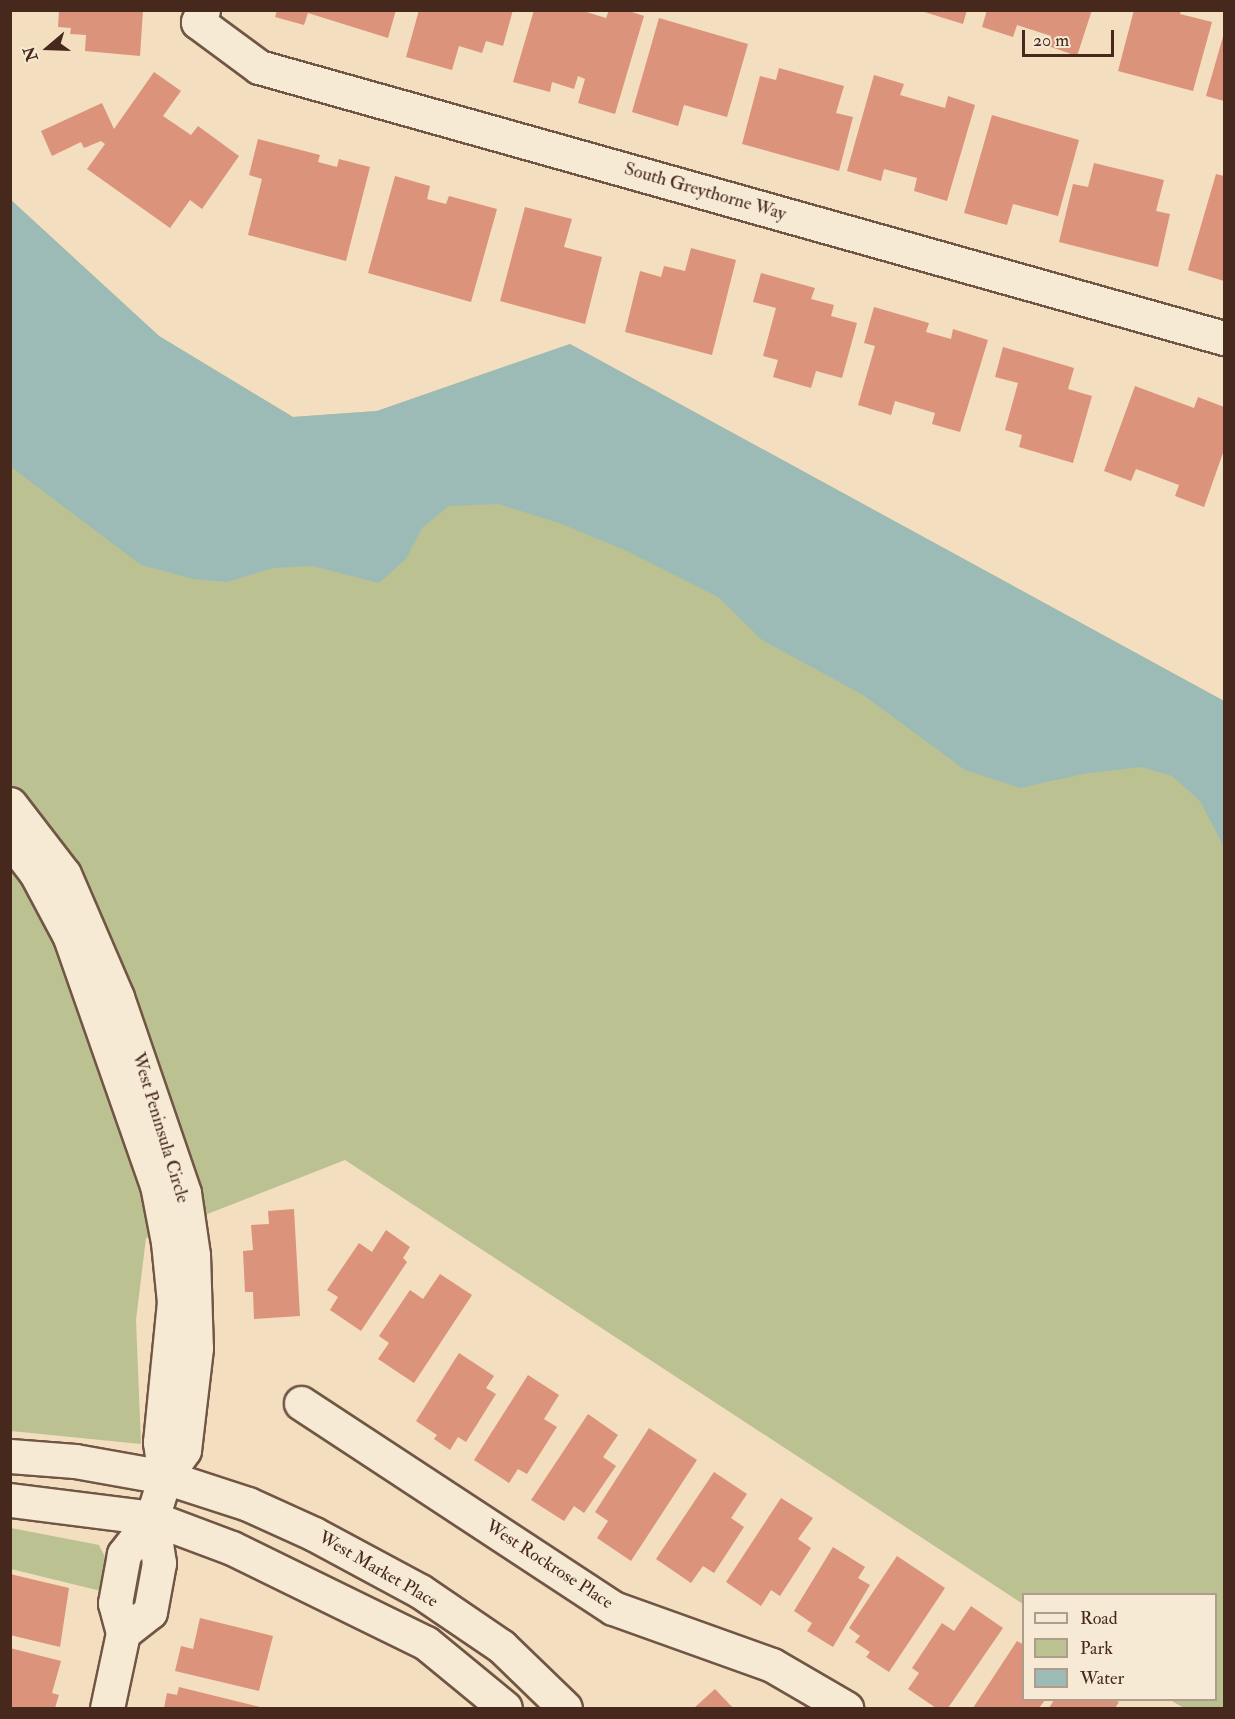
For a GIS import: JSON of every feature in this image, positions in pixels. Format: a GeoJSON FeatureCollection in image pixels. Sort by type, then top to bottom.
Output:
{"type":"FeatureCollection","features":[{"type":"Feature","properties":{"kind":"street","name":"South Greythorne Way"},"geometry":{"type":"LineString","coordinates":[[201,16],[259,67],[1224,338]]}},
{"type":"Feature","properties":{"kind":"street","name":"West Peninsula Circle"},"geometry":{"type":"LineString","coordinates":[[10,804],[64,874],[81,908],[117,998],[183,1193],[193,1255],[196,1347],[184,1450],[158,1497]]}},
{"type":"Feature","properties":{"kind":"street","name":"West Peninsula Circle"},"geometry":{"type":"LineString","coordinates":[[10,839],[36,873],[70,937],[157,1185],[168,1242],[174,1302],[160,1442],[158,1497]]}},
{"type":"Feature","properties":{"kind":"street","name":"West Rockrose Place"},"geometry":{"type":"LineString","coordinates":[[301,1403],[614,1608],[772,1665],[846,1708]]}},
{"type":"Feature","properties":{"kind":"street"},"geometry":{"type":"LineString","coordinates":[[10,1456],[75,1461],[158,1497],[308,1583],[426,1643],[505,1708]]}},
{"type":"Feature","properties":{"kind":"street"},"geometry":{"type":"LineString","coordinates":[[10,1500],[158,1497]]}},
{"type":"Feature","properties":{"kind":"street"},"geometry":{"type":"LineString","coordinates":[[107,1708],[123,1634],[115,1604],[124,1554],[158,1497]]}},
{"type":"Feature","properties":{"kind":"street","name":"West Market Place"},"geometry":{"type":"LineString","coordinates":[[158,1497],[248,1504],[333,1543],[420,1591],[501,1646],[565,1708]]}},
{"type":"Feature","properties":{"kind":"green space"},"geometry":{"type":"Polygon","coordinates":[[[11,200],[159,336],[293,417],[377,411],[570,344],[1224,701],[1224,1708],[1184,1708],[1172,1701],[1217,1701],[1217,1593],[1022,1593],[1022,1603],[345,1160],[146,1238],[136,1320],[141,1444],[11,1431],[11,200]]]}},
{"type":"Feature","properties":{"kind":"green space"},"geometry":{"type":"Polygon","coordinates":[[[11,1528],[99,1545],[106,1559],[101,1591],[11,1569],[11,1528]]]}},
{"type":"Feature","properties":{"kind":"water"},"geometry":{"type":"Polygon","coordinates":[[[11,200],[159,336],[293,417],[377,411],[570,344],[1224,701],[1224,847],[1200,801],[1172,776],[1141,767],[1083,774],[1020,788],[965,770],[863,695],[762,640],[718,597],[627,551],[559,523],[498,504],[449,506],[422,528],[406,559],[379,583],[312,566],[273,568],[227,582],[194,579],[141,565],[11,467],[11,200]]]}},
{"type":"Feature","properties":{"kind":"building"},"geometry":{"type":"Polygon","coordinates":[[[59,10],[143,10],[140,56],[85,51],[86,35],[70,34],[71,28],[58,27],[59,10]]]}},
{"type":"Feature","properties":{"kind":"building"},"geometry":{"type":"Polygon","coordinates":[[[277,10],[396,10],[388,38],[308,13],[304,25],[275,17],[277,10]]]}},
{"type":"Feature","properties":{"kind":"building"},"geometry":{"type":"Polygon","coordinates":[[[419,10],[513,10],[503,46],[486,41],[482,53],[459,46],[452,70],[406,57],[419,10]]]}},
{"type":"Feature","properties":{"kind":"building"},"geometry":{"type":"Polygon","coordinates":[[[534,10],[580,10],[606,18],[609,10],[626,10],[644,16],[615,114],[578,103],[585,79],[578,76],[574,89],[552,82],[550,92],[513,82],[534,10]]]}},
{"type":"Feature","properties":{"kind":"building"},"geometry":{"type":"Polygon","coordinates":[[[918,10],[967,10],[963,24],[918,10]]]}},
{"type":"Feature","properties":{"kind":"building"},"geometry":{"type":"Polygon","coordinates":[[[987,10],[1092,10],[1077,56],[1048,46],[1051,36],[1017,25],[1013,37],[982,27],[987,10]]]}},
{"type":"Feature","properties":{"kind":"building"},"geometry":{"type":"Polygon","coordinates":[[[1134,10],[1181,10],[1180,14],[1212,22],[1193,91],[1118,71],[1134,10]]]}},
{"type":"Feature","properties":{"kind":"building"},"geometry":{"type":"Polygon","coordinates":[[[659,18],[748,44],[727,117],[684,105],[678,126],[632,112],[659,18]]]}},
{"type":"Feature","properties":{"kind":"building"},"geometry":{"type":"Polygon","coordinates":[[[1224,33],[1224,101],[1206,96],[1224,33]]]}},
{"type":"Feature","properties":{"kind":"building"},"geometry":{"type":"Polygon","coordinates":[[[779,68],[844,86],[836,113],[853,117],[839,171],[742,144],[760,76],[776,80],[779,68]]]}},
{"type":"Feature","properties":{"kind":"building"},"geometry":{"type":"Polygon","coordinates":[[[154,72],[181,91],[163,116],[191,135],[198,126],[239,156],[202,209],[190,200],[170,228],[87,169],[105,144],[101,141],[84,148],[81,142],[52,156],[41,131],[102,103],[114,129],[154,72]]]}},
{"type":"Feature","properties":{"kind":"building"},"geometry":{"type":"Polygon","coordinates":[[[874,75],[904,84],[900,95],[945,108],[948,96],[975,105],[947,201],[914,191],[917,178],[884,169],[881,181],[847,171],[874,75]]]}},
{"type":"Feature","properties":{"kind":"building"},"geometry":{"type":"Polygon","coordinates":[[[992,115],[1079,140],[1058,216],[1013,204],[1007,225],[964,213],[992,115]]]}},
{"type":"Feature","properties":{"kind":"building"},"geometry":{"type":"Polygon","coordinates":[[[258,139],[320,155],[318,162],[337,167],[339,159],[370,167],[346,261],[248,235],[262,179],[249,175],[258,139]]]}},
{"type":"Feature","properties":{"kind":"building"},"geometry":{"type":"Polygon","coordinates":[[[1094,163],[1164,180],[1156,211],[1170,214],[1158,267],[1059,242],[1073,184],[1088,187],[1094,163]]]}},
{"type":"Feature","properties":{"kind":"building"},"geometry":{"type":"Polygon","coordinates":[[[1216,174],[1224,176],[1224,281],[1188,270],[1216,174]]]}},
{"type":"Feature","properties":{"kind":"building"},"geometry":{"type":"Polygon","coordinates":[[[395,176],[430,186],[427,199],[446,204],[449,196],[497,209],[471,302],[368,273],[395,176]]]}},
{"type":"Feature","properties":{"kind":"building"},"geometry":{"type":"Polygon","coordinates":[[[525,207],[572,219],[564,247],[602,257],[585,324],[500,301],[525,207]]]}},
{"type":"Feature","properties":{"kind":"building"},"geometry":{"type":"Polygon","coordinates":[[[691,248],[736,260],[712,355],[625,332],[640,271],[661,277],[664,266],[685,271],[691,248]]]}},
{"type":"Feature","properties":{"kind":"building"},"geometry":{"type":"Polygon","coordinates":[[[761,273],[815,288],[811,299],[834,305],[831,316],[857,323],[842,378],[816,371],[811,388],[773,377],[778,360],[763,356],[776,308],[753,302],[761,273]]]}},
{"type":"Feature","properties":{"kind":"building"},"geometry":{"type":"Polygon","coordinates":[[[874,307],[929,323],[926,332],[951,339],[953,329],[988,340],[960,432],[932,424],[935,413],[895,401],[891,415],[858,405],[875,346],[864,343],[874,307]]]}},
{"type":"Feature","properties":{"kind":"building"},"geometry":{"type":"Polygon","coordinates":[[[1003,347],[1074,368],[1068,389],[1092,396],[1073,463],[1019,447],[1022,435],[1005,430],[1018,383],[995,377],[1003,347]]]}},
{"type":"Feature","properties":{"kind":"building"},"geometry":{"type":"Polygon","coordinates":[[[1135,386],[1194,408],[1198,397],[1224,407],[1224,450],[1204,507],[1175,496],[1179,485],[1136,469],[1131,481],[1104,471],[1135,386]]]}},
{"type":"Feature","properties":{"kind":"building"},"geometry":{"type":"Polygon","coordinates":[[[294,1209],[300,1316],[254,1319],[253,1292],[245,1292],[243,1251],[253,1250],[251,1225],[269,1224],[268,1211],[294,1209]]]}},
{"type":"Feature","properties":{"kind":"building"},"geometry":{"type":"Polygon","coordinates":[[[386,1230],[410,1247],[403,1258],[407,1262],[361,1331],[330,1310],[338,1297],[327,1290],[359,1243],[372,1252],[386,1230]]]}},
{"type":"Feature","properties":{"kind":"building"},"geometry":{"type":"Polygon","coordinates":[[[440,1274],[472,1295],[414,1383],[378,1359],[389,1343],[379,1336],[410,1290],[423,1299],[440,1274]]]}},
{"type":"Feature","properties":{"kind":"building"},"geometry":{"type":"Polygon","coordinates":[[[459,1353],[494,1376],[486,1388],[496,1394],[466,1442],[458,1437],[450,1450],[434,1439],[437,1435],[416,1421],[459,1353]]]}},
{"type":"Feature","properties":{"kind":"building"},"geometry":{"type":"Polygon","coordinates":[[[528,1375],[559,1395],[544,1419],[557,1427],[527,1474],[518,1469],[509,1483],[474,1460],[528,1375]]]}},
{"type":"Feature","properties":{"kind":"building"},"geometry":{"type":"Polygon","coordinates":[[[588,1414],[618,1435],[603,1457],[616,1466],[584,1513],[574,1506],[564,1521],[531,1500],[588,1414]]]}},
{"type":"Feature","properties":{"kind":"building"},"geometry":{"type":"Polygon","coordinates":[[[649,1428],[697,1460],[631,1561],[597,1538],[608,1521],[595,1512],[649,1428]]]}},
{"type":"Feature","properties":{"kind":"building"},"geometry":{"type":"Polygon","coordinates":[[[714,1472],[747,1494],[731,1518],[744,1527],[714,1573],[703,1566],[691,1583],[656,1559],[714,1472]]]}},
{"type":"Feature","properties":{"kind":"building"},"geometry":{"type":"Polygon","coordinates":[[[781,1498],[813,1518],[798,1539],[811,1548],[780,1596],[771,1590],[761,1606],[726,1582],[781,1498]]]}},
{"type":"Feature","properties":{"kind":"building"},"geometry":{"type":"Polygon","coordinates":[[[833,1547],[865,1567],[858,1578],[870,1585],[833,1647],[807,1631],[812,1623],[794,1611],[833,1547]]]}},
{"type":"Feature","properties":{"kind":"building"},"geometry":{"type":"Polygon","coordinates":[[[897,1556],[945,1588],[889,1672],[866,1657],[870,1652],[855,1642],[860,1636],[849,1628],[897,1556]]]}},
{"type":"Feature","properties":{"kind":"building"},"geometry":{"type":"Polygon","coordinates":[[[10,1574],[69,1588],[60,1647],[10,1635],[10,1574]]]}},
{"type":"Feature","properties":{"kind":"building"},"geometry":{"type":"Polygon","coordinates":[[[971,1606],[1003,1628],[948,1708],[936,1708],[908,1689],[919,1673],[912,1668],[942,1623],[954,1631],[971,1606]]]}},
{"type":"Feature","properties":{"kind":"building"},"geometry":{"type":"Polygon","coordinates":[[[200,1618],[273,1636],[259,1691],[175,1671],[181,1646],[193,1649],[200,1618]]]}},
{"type":"Feature","properties":{"kind":"building"},"geometry":{"type":"Polygon","coordinates":[[[1017,1641],[1022,1644],[1022,1701],[1044,1701],[1039,1708],[973,1708],[1017,1641]]]}},
{"type":"Feature","properties":{"kind":"building"},"geometry":{"type":"Polygon","coordinates":[[[10,1648],[61,1661],[52,1693],[59,1695],[55,1708],[10,1708],[10,1648]]]}},
{"type":"Feature","properties":{"kind":"building"},"geometry":{"type":"Polygon","coordinates":[[[179,1687],[264,1708],[164,1708],[167,1693],[177,1695],[179,1687]]]}},
{"type":"Feature","properties":{"kind":"building"},"geometry":{"type":"Polygon","coordinates":[[[715,1689],[733,1708],[694,1708],[715,1689]]]}},
{"type":"Feature","properties":{"kind":"building"},"geometry":{"type":"Polygon","coordinates":[[[1053,1701],[1119,1702],[1115,1708],[1049,1708],[1053,1701]]]}}]}
